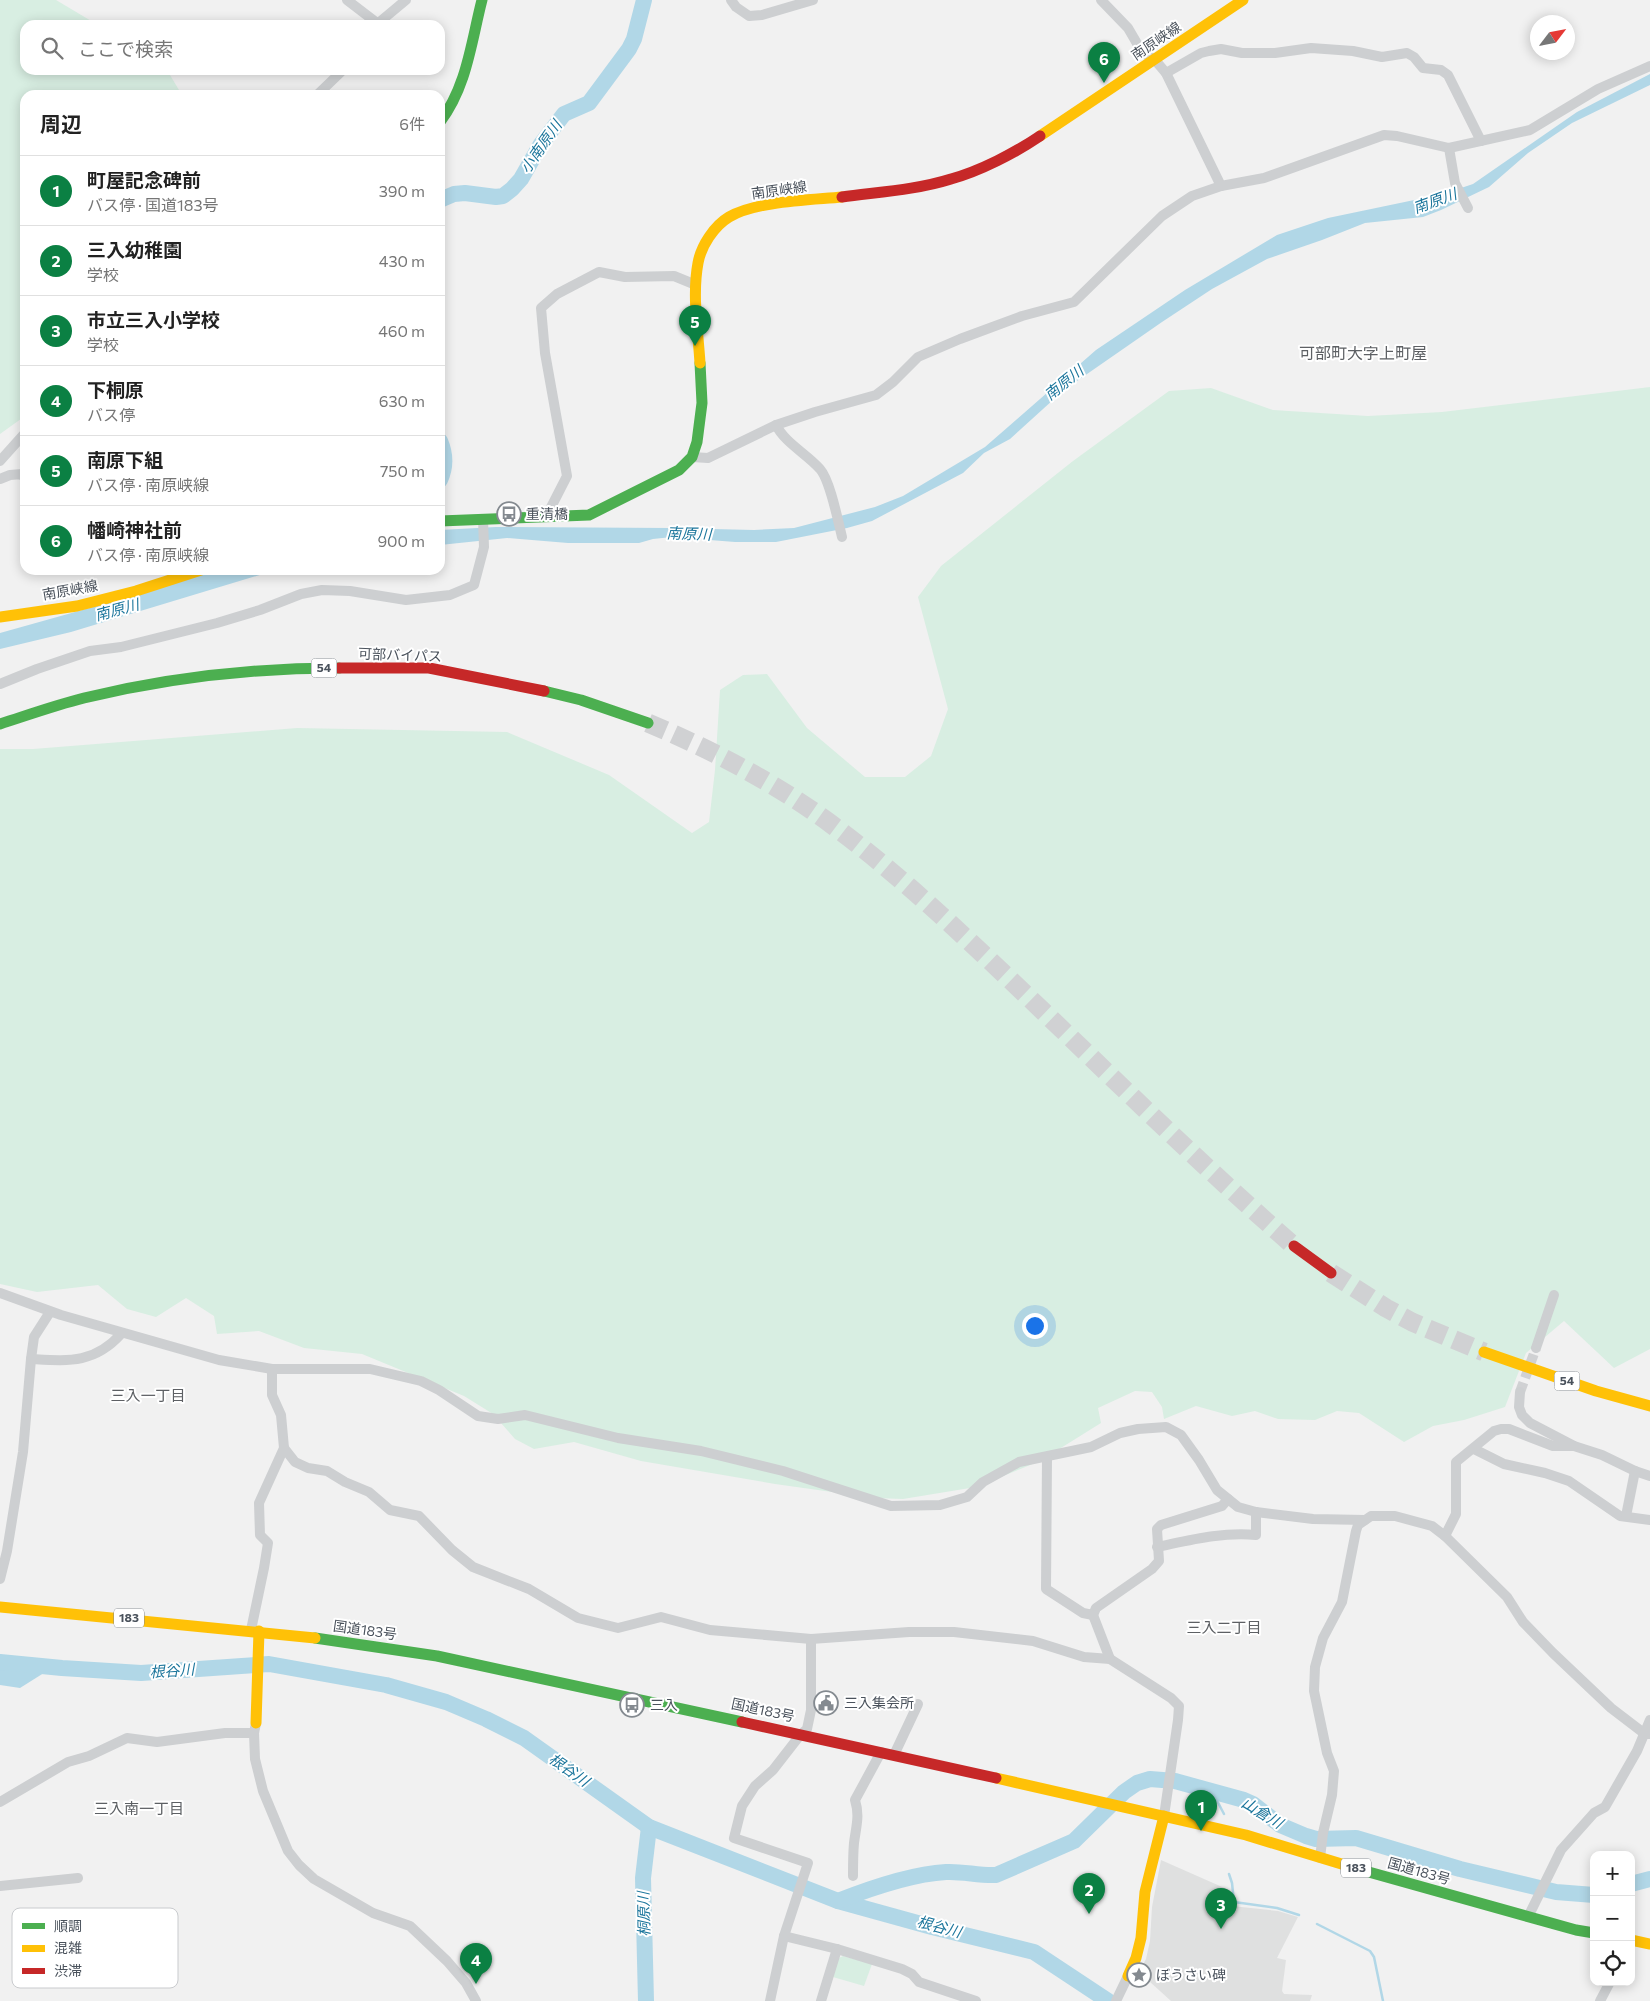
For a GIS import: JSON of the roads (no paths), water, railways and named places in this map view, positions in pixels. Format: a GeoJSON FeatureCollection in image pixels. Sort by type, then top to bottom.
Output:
{"type":"FeatureCollection","features":[{"type":"Feature","properties":{"kind":"main road"},"geometry":{"type":"LineString","coordinates":[[445,114],[458,95],[467,72],[476,20],[482,0]]}},
{"type":"Feature","properties":{"kind":"main road","name":"南原峡線"},"geometry":{"type":"LineString","coordinates":[[692,457],[697,442],[702,404],[696,285],[698,262],[705,244],[716,228],[729,217],[746,210],[764,206],[913,188],[952,179],[983,167],[1037,138],[1243,0]]}},
{"type":"Feature","properties":{"kind":"main road"},"geometry":{"type":"LineString","coordinates":[[445,520],[483,522],[589,515],[680,470],[692,457]]}},
{"type":"Feature","properties":{"kind":"main road","name":"南原峡線"},"geometry":{"type":"LineString","coordinates":[[0,617],[77,606],[136,592],[186,575]]}},
{"type":"Feature","properties":{"kind":"main road","name":"可部バイパス"},"geometry":{"type":"LineString","coordinates":[[0,724],[83,698],[178,679],[307,668],[429,668],[517,684],[581,700],[648,722]]}},
{"type":"Feature","properties":{"kind":"main road"},"geometry":{"type":"LineString","coordinates":[[1294,1246],[1331,1273]]}},
{"type":"Feature","properties":{"kind":"main road","name":"54"},"geometry":{"type":"LineString","coordinates":[[1484,1352],[1596,1391],[1650,1406]]}},
{"type":"Feature","properties":{"kind":"main road","name":"国道183号"},"geometry":{"type":"LineString","coordinates":[[0,1607],[255,1630],[438,1656],[801,1734],[1246,1835],[1320,1858],[1590,1933]]}},
{"type":"Feature","properties":{"kind":"main road"},"geometry":{"type":"LineString","coordinates":[[255,1630],[257,1654],[255,1728]]}},
{"type":"Feature","properties":{"kind":"main road"},"geometry":{"type":"LineString","coordinates":[[1128,1976],[1142,1938],[1145,1892],[1164,1816]]}},
{"type":"Feature","properties":{"kind":"main road"},"geometry":{"type":"LineString","coordinates":[[1635,1942],[1650,1944]]}},
{"type":"Feature","properties":{"kind":"street"},"geometry":{"type":"LineString","coordinates":[[347,0],[371,20]]}},
{"type":"Feature","properties":{"kind":"street"},"geometry":{"type":"LineString","coordinates":[[381,20],[406,0]]}},
{"type":"Feature","properties":{"kind":"street"},"geometry":{"type":"LineString","coordinates":[[731,0],[736,7],[749,16],[762,15],[813,0]]}},
{"type":"Feature","properties":{"kind":"street"},"geometry":{"type":"LineString","coordinates":[[1101,0],[1128,28],[1142,52],[1156,60],[1166,73],[1221,186]]}},
{"type":"Feature","properties":{"kind":"street"},"geometry":{"type":"LineString","coordinates":[[1166,73],[1201,53],[1221,49],[1242,53],[1275,53],[1311,48],[1353,51],[1382,57],[1407,53],[1414,57],[1424,68],[1441,70],[1448,75],[1480,141]]}},
{"type":"Feature","properties":{"kind":"street"},"geometry":{"type":"LineString","coordinates":[[692,457],[708,458],[776,425],[814,412],[876,395],[893,382],[918,357],[1022,316],[1074,302],[1162,216],[1192,196],[1221,186],[1264,178],[1384,135],[1397,136],[1449,148],[1530,130],[1598,89],[1650,66]]}},
{"type":"Feature","properties":{"kind":"street"},"geometry":{"type":"LineString","coordinates":[[322,90],[338,75]]}},
{"type":"Feature","properties":{"kind":"street"},"geometry":{"type":"LineString","coordinates":[[1449,148],[1455,183],[1468,208]]}},
{"type":"Feature","properties":{"kind":"street"},"geometry":{"type":"LineString","coordinates":[[546,517],[567,476],[547,362],[541,308],[557,294],[598,272],[625,277],[674,276],[696,285]]}},
{"type":"Feature","properties":{"kind":"street"},"geometry":{"type":"LineString","coordinates":[[776,425],[822,472],[842,537]]}},
{"type":"Feature","properties":{"kind":"street"},"geometry":{"type":"LineString","coordinates":[[0,461],[20,439]]}},
{"type":"Feature","properties":{"kind":"street"},"geometry":{"type":"LineString","coordinates":[[0,479],[10,475],[20,474]]}},
{"type":"Feature","properties":{"kind":"street"},"geometry":{"type":"LineString","coordinates":[[0,684],[37,669],[90,652],[121,648],[217,623],[260,610],[302,594],[322,590],[350,591],[406,600],[450,595],[474,585],[480,569],[484,547],[483,522]]}},
{"type":"Feature","properties":{"kind":"street"},"geometry":{"type":"LineString","coordinates":[[0,1293],[50,1312],[121,1334],[184,1349],[219,1360],[272,1369],[370,1369],[421,1381],[439,1390],[478,1416],[498,1419],[525,1415],[618,1438],[701,1451],[783,1472],[891,1506],[940,1505],[967,1497],[983,1482],[1020,1462],[1047,1458],[1091,1447],[1120,1433],[1138,1429],[1166,1428],[1181,1436],[1199,1460],[1217,1490],[1238,1507],[1256,1512],[1313,1519],[1365,1520]]}},
{"type":"Feature","properties":{"kind":"street"},"geometry":{"type":"LineString","coordinates":[[1536,1348],[1554,1295]]}},
{"type":"Feature","properties":{"kind":"street"},"geometry":{"type":"LineString","coordinates":[[0,1579],[7,1551],[23,1452],[30,1360],[34,1337],[50,1312]]}},
{"type":"Feature","properties":{"kind":"street"},"geometry":{"type":"LineString","coordinates":[[30,1360],[70,1361],[86,1357],[104,1351],[121,1334]]}},
{"type":"Feature","properties":{"kind":"street"},"geometry":{"type":"LineString","coordinates":[[255,1630],[268,1543],[260,1535],[259,1503],[284,1448],[281,1415],[272,1395],[272,1369]]}},
{"type":"Feature","properties":{"kind":"street"},"geometry":{"type":"LineString","coordinates":[[1520,1392],[1519,1407],[1526,1419],[1574,1446],[1602,1455],[1650,1476]]}},
{"type":"Feature","properties":{"kind":"street"},"geometry":{"type":"LineString","coordinates":[[1445,1536],[1456,1514],[1456,1462],[1494,1431],[1509,1429],[1553,1446],[1574,1446]]}},
{"type":"Feature","properties":{"kind":"street"},"geometry":{"type":"LineString","coordinates":[[284,1448],[295,1462],[308,1468],[327,1471],[345,1482],[369,1492],[390,1510],[419,1516],[452,1550],[473,1567],[529,1589],[578,1618],[618,1628],[661,1617],[710,1630],[811,1639],[909,1632],[954,1632],[1033,1641],[1084,1657],[1110,1660],[1172,1698],[1179,1706],[1164,1816]]}},
{"type":"Feature","properties":{"kind":"street"},"geometry":{"type":"LineString","coordinates":[[1474,1449],[1504,1464],[1545,1473],[1569,1481],[1620,1516],[1650,1520]]}},
{"type":"Feature","properties":{"kind":"street"},"geometry":{"type":"LineString","coordinates":[[1047,1458],[1046,1588],[1083,1613],[1092,1615]]}},
{"type":"Feature","properties":{"kind":"street"},"geometry":{"type":"LineString","coordinates":[[1626,1516],[1635,1471]]}},
{"type":"Feature","properties":{"kind":"street"},"geometry":{"type":"LineString","coordinates":[[1092,1615],[1096,1608],[1152,1569],[1159,1561],[1157,1529],[1161,1525],[1222,1506],[1228,1499]]}},
{"type":"Feature","properties":{"kind":"street"},"geometry":{"type":"LineString","coordinates":[[1157,1547],[1233,1533],[1256,1535],[1256,1512]]}},
{"type":"Feature","properties":{"kind":"street"},"geometry":{"type":"LineString","coordinates":[[1320,1858],[1323,1833],[1332,1795],[1334,1771],[1327,1753],[1314,1691],[1315,1667],[1323,1638],[1342,1602],[1356,1531],[1358,1526],[1371,1516],[1395,1516],[1432,1526],[1445,1536],[1507,1597],[1523,1622],[1552,1653],[1611,1708],[1647,1734]]}},
{"type":"Feature","properties":{"kind":"street"},"geometry":{"type":"LineString","coordinates":[[1092,1615],[1110,1660]]}},
{"type":"Feature","properties":{"kind":"street"},"geometry":{"type":"LineString","coordinates":[[770,2001],[784,1936],[808,1863],[734,1838],[742,1806],[755,1786],[773,1770],[807,1729],[811,1710],[811,1639]]}},
{"type":"Feature","properties":{"kind":"street"},"geometry":{"type":"LineString","coordinates":[[894,1755],[918,1704]]}},
{"type":"Feature","properties":{"kind":"street"},"geometry":{"type":"LineString","coordinates":[[1528,1917],[1561,1850],[1594,1813],[1605,1807],[1647,1734],[1650,1720]]}},
{"type":"Feature","properties":{"kind":"street"},"geometry":{"type":"LineString","coordinates":[[0,1802],[68,1762],[89,1756],[127,1738],[157,1742],[255,1728],[255,1759],[263,1791],[288,1851],[299,1865],[314,1879],[373,1913],[410,1926],[466,1982],[476,2001]]}},
{"type":"Feature","properties":{"kind":"street"},"geometry":{"type":"LineString","coordinates":[[853,1876],[854,1844],[858,1819],[858,1811],[854,1800],[881,1752]]}},
{"type":"Feature","properties":{"kind":"street"},"geometry":{"type":"LineString","coordinates":[[0,1886],[78,1878]]}},
{"type":"Feature","properties":{"kind":"street"},"geometry":{"type":"LineString","coordinates":[[784,1936],[902,1969],[912,1974],[919,1982],[976,2001]]}},
{"type":"Feature","properties":{"kind":"street"},"geometry":{"type":"LineString","coordinates":[[823,2001],[836,1949]]}},
{"type":"Feature","properties":{"kind":"street"},"geometry":{"type":"LineString","coordinates":[[1116,2001],[1128,1976]]}},
{"type":"Feature","properties":{"kind":"street"},"geometry":{"type":"LineString","coordinates":[[1600,2001],[1608,1986]]}},
{"type":"Feature","properties":{"kind":"water","name":"南原川"},"geometry":{"type":"Polygon","coordinates":[[[1650,74],[1650,85],[1572,123],[1528,153],[1489,187],[1423,217],[1365,223],[1267,259],[1212,289],[1064,390],[1010,439],[984,453],[963,473],[872,521],[776,542],[735,542],[672,537],[639,543],[568,543],[507,538],[445,544],[445,530],[496,527],[754,530],[794,528],[875,507],[903,496],[985,447],[1096,350],[1185,290],[1277,235],[1328,218],[1443,194],[1473,184],[1577,112],[1650,74]]]}},
{"type":"Feature","properties":{"kind":"water","name":"南原川"},"geometry":{"type":"Polygon","coordinates":[[[198,575],[259,575],[71,632],[0,649],[0,633],[150,591],[198,575]]]}},
{"type":"Feature","properties":{"kind":"water"},"geometry":{"type":"Polygon","coordinates":[[[0,1655],[47,1671],[20,1688],[0,1685],[0,1655]]]}},
{"type":"Feature","properties":{"kind":"waterway","name":"小南原川"},"geometry":{"type":"LineString","coordinates":[[445,198],[454,194],[465,193],[496,197],[503,196],[512,189],[521,179],[541,144],[564,114],[589,103],[629,49],[634,39],[644,0]]}},
{"type":"Feature","properties":{"kind":"waterway","name":"根谷川"},"geometry":{"type":"LineString","coordinates":[[0,1662],[141,1673],[269,1664],[386,1685],[446,1702],[524,1738],[649,1827],[838,1901],[1034,1952],[1108,2001]]}},
{"type":"Feature","properties":{"kind":"waterway","name":"山倉川"},"geometry":{"type":"LineString","coordinates":[[838,1901],[891,1882],[933,1873],[952,1872],[996,1875],[1074,1841],[1124,1792],[1137,1783],[1150,1779],[1175,1781],[1244,1800],[1253,1804],[1280,1825],[1316,1839],[1356,1838],[1460,1869],[1556,1892],[1590,1895]]}},
{"type":"Feature","properties":{"kind":"waterway"},"geometry":{"type":"LineString","coordinates":[[1212,1791],[1224,1814]]}},
{"type":"Feature","properties":{"kind":"waterway","name":"桐原川"},"geometry":{"type":"LineString","coordinates":[[646,2001],[643,1878],[649,1827]]}},
{"type":"Feature","properties":{"kind":"waterway"},"geometry":{"type":"LineString","coordinates":[[1229,1874],[1234,1902],[1277,1908],[1299,1915]]}},
{"type":"Feature","properties":{"kind":"waterway","name":"山倉川"},"geometry":{"type":"LineString","coordinates":[[1635,1883],[1650,1879]]}},
{"type":"Feature","properties":{"kind":"waterway"},"geometry":{"type":"LineString","coordinates":[[1317,1924],[1370,1951],[1374,1957],[1383,2001]]}},
{"type":"Feature","properties":{"kind":"tunnel"},"geometry":{"type":"LineString","coordinates":[[648,723],[696,744],[765,781],[787,794],[857,843],[954,927],[1191,1153],[1294,1246]]}},
{"type":"Feature","properties":{"kind":"tunnel"},"geometry":{"type":"LineString","coordinates":[[1331,1273],[1412,1322],[1484,1352]]}},
{"type":"Feature","properties":{"kind":"tunnel"},"geometry":{"type":"LineString","coordinates":[[1520,1392],[1536,1348]]}},
{"type":"Feature","properties":{"kind":"place","name":"幡崎神社前"},"geometry":{"type":"Point","coordinates":[1104,83]}},
{"type":"Feature","properties":{"kind":"place","name":"南原下組"},"geometry":{"type":"Point","coordinates":[695,346]}},
{"type":"Feature","properties":{"kind":"place","name":"重清橋"},"geometry":{"type":"Point","coordinates":[509,514]}},
{"type":"Feature","properties":{"kind":"place","name":"三入集会所"},"geometry":{"type":"Point","coordinates":[826,1703]}},
{"type":"Feature","properties":{"kind":"place","name":"三入"},"geometry":{"type":"Point","coordinates":[632,1705]}},
{"type":"Feature","properties":{"kind":"place","name":"町屋記念碑前"},"geometry":{"type":"Point","coordinates":[1201,1831]}},
{"type":"Feature","properties":{"kind":"place","name":"三入幼稚園"},"geometry":{"type":"Point","coordinates":[1089,1914]}},
{"type":"Feature","properties":{"kind":"place","name":"市立三入小学校"},"geometry":{"type":"Point","coordinates":[1221,1929]}},
{"type":"Feature","properties":{"kind":"place","name":"ぼうさい碑"},"geometry":{"type":"Point","coordinates":[1139,1975]}},
{"type":"Feature","properties":{"kind":"place","name":"下桐原"},"geometry":{"type":"Point","coordinates":[476,1984]}},
{"type":"Feature","properties":{"kind":"district","name":"可部町大字上町屋"},"geometry":{"type":"Point","coordinates":[1363,353]}},
{"type":"Feature","properties":{"kind":"district","name":"三入一丁目"},"geometry":{"type":"Point","coordinates":[148,1396]}},
{"type":"Feature","properties":{"kind":"district","name":"三入二丁目"},"geometry":{"type":"Point","coordinates":[1224,1628]}},
{"type":"Feature","properties":{"kind":"district","name":"三入南一丁目"},"geometry":{"type":"Point","coordinates":[139,1809]}}]}
